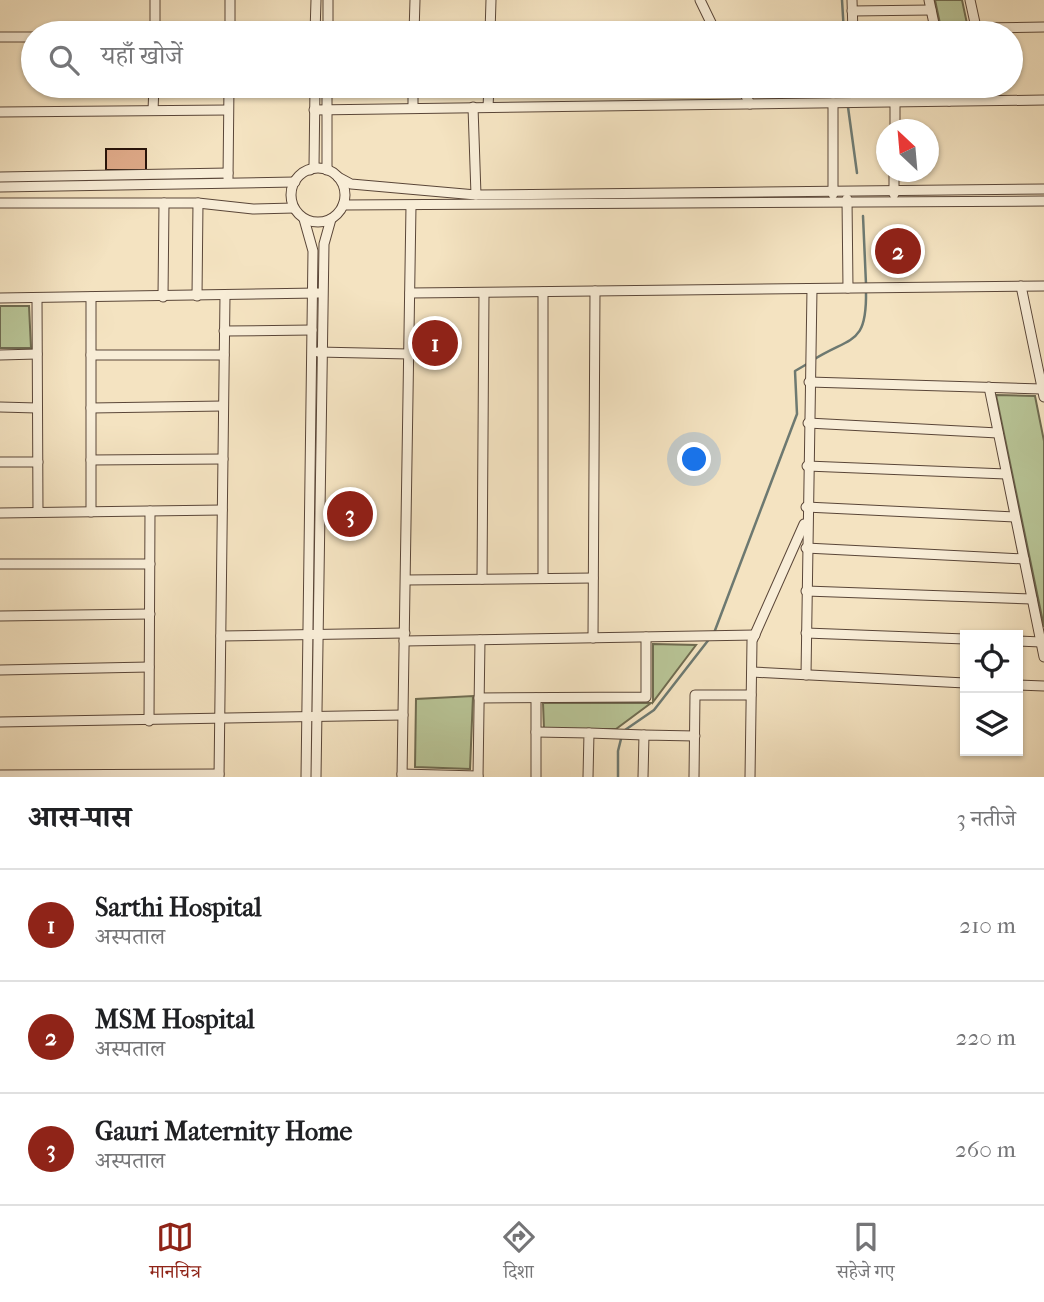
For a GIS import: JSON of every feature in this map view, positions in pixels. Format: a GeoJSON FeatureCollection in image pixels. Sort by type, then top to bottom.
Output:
{"type":"FeatureCollection","features":[{"type":"Feature","properties":{"kind":"street"},"geometry":{"type":"LineString","coordinates":[[155,0],[155,21]]}},
{"type":"Feature","properties":{"kind":"street"},"geometry":{"type":"LineString","coordinates":[[230,0],[230,21]]}},
{"type":"Feature","properties":{"kind":"street"},"geometry":{"type":"LineString","coordinates":[[315,21],[316,0]]}},
{"type":"Feature","properties":{"kind":"street"},"geometry":{"type":"LineString","coordinates":[[328,0],[328,21]]}},
{"type":"Feature","properties":{"kind":"street"},"geometry":{"type":"LineString","coordinates":[[414,21],[415,0]]}},
{"type":"Feature","properties":{"kind":"street"},"geometry":{"type":"LineString","coordinates":[[490,21],[491,0]]}},
{"type":"Feature","properties":{"kind":"street"},"geometry":{"type":"LineString","coordinates":[[700,0],[710,21]]}},
{"type":"Feature","properties":{"kind":"street"},"geometry":{"type":"LineString","coordinates":[[852,0],[852,21]]}},
{"type":"Feature","properties":{"kind":"street"},"geometry":{"type":"LineString","coordinates":[[929,0],[933,21]]}},
{"type":"Feature","properties":{"kind":"street"},"geometry":{"type":"LineString","coordinates":[[970,0],[974,21]]}},
{"type":"Feature","properties":{"kind":"street"},"geometry":{"type":"LineString","coordinates":[[852,11],[931,10]]}},
{"type":"Feature","properties":{"kind":"street"},"geometry":{"type":"LineString","coordinates":[[1023,28],[1044,27]]}},
{"type":"Feature","properties":{"kind":"street"},"geometry":{"type":"LineString","coordinates":[[0,37],[21,37]]}},
{"type":"Feature","properties":{"kind":"street"},"geometry":{"type":"LineString","coordinates":[[153,98],[153,110]]}},
{"type":"Feature","properties":{"kind":"street"},"geometry":{"type":"LineString","coordinates":[[228,98],[228,178]]}},
{"type":"Feature","properties":{"kind":"street"},"geometry":{"type":"LineString","coordinates":[[306,777],[312,241],[291,195],[295,182],[314,167],[315,98]]}},
{"type":"Feature","properties":{"kind":"street"},"geometry":{"type":"LineString","coordinates":[[327,98],[327,170]]}},
{"type":"Feature","properties":{"kind":"street"},"geometry":{"type":"LineString","coordinates":[[413,98],[413,108]]}},
{"type":"Feature","properties":{"kind":"street"},"geometry":{"type":"LineString","coordinates":[[488,98],[488,107]]}},
{"type":"Feature","properties":{"kind":"street"},"geometry":{"type":"LineString","coordinates":[[747,98],[750,104]]}},
{"type":"Feature","properties":{"kind":"street"},"geometry":{"type":"LineString","coordinates":[[850,102],[851,98]]}},
{"type":"Feature","properties":{"kind":"street"},"geometry":{"type":"LineString","coordinates":[[314,110],[1044,100]]}},
{"type":"Feature","properties":{"kind":"street"},"geometry":{"type":"LineString","coordinates":[[895,102],[895,119]]}},
{"type":"Feature","properties":{"kind":"street"},"geometry":{"type":"LineString","coordinates":[[833,103],[833,203]]}},
{"type":"Feature","properties":{"kind":"street"},"geometry":{"type":"LineString","coordinates":[[473,107],[476,195]]}},
{"type":"Feature","properties":{"kind":"street"},"geometry":{"type":"LineString","coordinates":[[0,112],[228,110]]}},
{"type":"Feature","properties":{"kind":"street"},"geometry":{"type":"LineString","coordinates":[[310,170],[327,170],[351,184],[476,195],[1044,189]]}},
{"type":"Feature","properties":{"kind":"street"},"geometry":{"type":"LineString","coordinates":[[0,177],[228,178],[295,182]]}},
{"type":"Feature","properties":{"kind":"street"},"geometry":{"type":"LineString","coordinates":[[316,777],[324,244],[331,219],[343,205],[343,185],[338,177]]}},
{"type":"Feature","properties":{"kind":"street"},"geometry":{"type":"LineString","coordinates":[[0,187],[228,178]]}},
{"type":"Feature","properties":{"kind":"street"},"geometry":{"type":"LineString","coordinates":[[894,182],[894,203]]}},
{"type":"Feature","properties":{"kind":"street"},"geometry":{"type":"LineString","coordinates":[[847,191],[848,288]]}},
{"type":"Feature","properties":{"kind":"street"},"geometry":{"type":"LineString","coordinates":[[343,205],[1044,201]]}},
{"type":"Feature","properties":{"kind":"street"},"geometry":{"type":"LineString","coordinates":[[163,296],[164,203]]}},
{"type":"Feature","properties":{"kind":"street"},"geometry":{"type":"LineString","coordinates":[[0,204],[198,203],[254,209],[295,208]]}},
{"type":"Feature","properties":{"kind":"street"},"geometry":{"type":"LineString","coordinates":[[197,296],[198,203]]}},
{"type":"Feature","properties":{"kind":"street"},"geometry":{"type":"LineString","coordinates":[[411,206],[402,775],[478,776],[480,640]]}},
{"type":"Feature","properties":{"kind":"street"},"geometry":{"type":"LineString","coordinates":[[304,219],[313,222],[331,219]]}},
{"type":"Feature","properties":{"kind":"street"},"geometry":{"type":"LineString","coordinates":[[809,382],[989,387],[1043,393],[1040,361],[1021,286]]}},
{"type":"Feature","properties":{"kind":"street"},"geometry":{"type":"LineString","coordinates":[[410,293],[1044,286]]}},
{"type":"Feature","properties":{"kind":"street"},"geometry":{"type":"LineString","coordinates":[[806,675],[806,507],[811,289]]}},
{"type":"Feature","properties":{"kind":"street"},"geometry":{"type":"LineString","coordinates":[[593,638],[595,291]]}},
{"type":"Feature","properties":{"kind":"street"},"geometry":{"type":"LineString","coordinates":[[543,292],[543,578]]}},
{"type":"Feature","properties":{"kind":"street"},"geometry":{"type":"LineString","coordinates":[[0,298],[324,293]]}},
{"type":"Feature","properties":{"kind":"street"},"geometry":{"type":"LineString","coordinates":[[482,579],[484,293]]}},
{"type":"Feature","properties":{"kind":"street"},"geometry":{"type":"LineString","coordinates":[[0,775],[219,775],[225,296]]}},
{"type":"Feature","properties":{"kind":"street"},"geometry":{"type":"LineString","coordinates":[[91,297],[91,512]]}},
{"type":"Feature","properties":{"kind":"street"},"geometry":{"type":"LineString","coordinates":[[37,298],[38,512]]}},
{"type":"Feature","properties":{"kind":"street"},"geometry":{"type":"LineString","coordinates":[[225,331],[312,330]]}},
{"type":"Feature","properties":{"kind":"street"},"geometry":{"type":"LineString","coordinates":[[312,352],[409,354]]}},
{"type":"Feature","properties":{"kind":"street"},"geometry":{"type":"LineString","coordinates":[[0,355],[37,355]]}},
{"type":"Feature","properties":{"kind":"street"},"geometry":{"type":"LineString","coordinates":[[91,355],[224,355]]}},
{"type":"Feature","properties":{"kind":"street"},"geometry":{"type":"LineString","coordinates":[[989,387],[1044,657]]}},
{"type":"Feature","properties":{"kind":"street"},"geometry":{"type":"LineString","coordinates":[[91,408],[223,406]]}},
{"type":"Feature","properties":{"kind":"street"},"geometry":{"type":"LineString","coordinates":[[0,407],[37,408]]}},
{"type":"Feature","properties":{"kind":"street"},"geometry":{"type":"LineString","coordinates":[[808,423],[998,433]]}},
{"type":"Feature","properties":{"kind":"street"},"geometry":{"type":"LineString","coordinates":[[91,460],[223,459]]}},
{"type":"Feature","properties":{"kind":"street"},"geometry":{"type":"LineString","coordinates":[[0,462],[38,462]]}},
{"type":"Feature","properties":{"kind":"street"},"geometry":{"type":"LineString","coordinates":[[807,466],[1006,474]]}},
{"type":"Feature","properties":{"kind":"street"},"geometry":{"type":"LineString","coordinates":[[806,507],[1015,517]]}},
{"type":"Feature","properties":{"kind":"street"},"geometry":{"type":"LineString","coordinates":[[0,513],[222,510]]}},
{"type":"Feature","properties":{"kind":"street"},"geometry":{"type":"LineString","coordinates":[[149,721],[150,511]]}},
{"type":"Feature","properties":{"kind":"street"},"geometry":{"type":"LineString","coordinates":[[750,777],[755,635],[806,519]]}},
{"type":"Feature","properties":{"kind":"street"},"geometry":{"type":"LineString","coordinates":[[806,548],[1024,559]]}},
{"type":"Feature","properties":{"kind":"street"},"geometry":{"type":"LineString","coordinates":[[0,564],[150,564]]}},
{"type":"Feature","properties":{"kind":"street"},"geometry":{"type":"LineString","coordinates":[[405,580],[593,578]]}},
{"type":"Feature","properties":{"kind":"street"},"geometry":{"type":"LineString","coordinates":[[806,591],[1032,599]]}},
{"type":"Feature","properties":{"kind":"street"},"geometry":{"type":"LineString","coordinates":[[0,616],[149,614]]}},
{"type":"Feature","properties":{"kind":"street"},"geometry":{"type":"LineString","coordinates":[[806,632],[960,639]]}},
{"type":"Feature","properties":{"kind":"street"},"geometry":{"type":"LineString","coordinates":[[221,636],[318,633],[480,640],[755,635]]}},
{"type":"Feature","properties":{"kind":"street"},"geometry":{"type":"LineString","coordinates":[[479,698],[646,697],[646,637]]}},
{"type":"Feature","properties":{"kind":"street"},"geometry":{"type":"LineString","coordinates":[[1023,641],[1041,642]]}},
{"type":"Feature","properties":{"kind":"street"},"geometry":{"type":"LineString","coordinates":[[0,670],[149,667]]}},
{"type":"Feature","properties":{"kind":"street"},"geometry":{"type":"LineString","coordinates":[[752,673],[960,682]]}},
{"type":"Feature","properties":{"kind":"street"},"geometry":{"type":"LineString","coordinates":[[1023,685],[1044,686]]}},
{"type":"Feature","properties":{"kind":"street"},"geometry":{"type":"LineString","coordinates":[[694,777],[695,695],[751,695]]}},
{"type":"Feature","properties":{"kind":"street"},"geometry":{"type":"LineString","coordinates":[[536,698],[536,777]]}},
{"type":"Feature","properties":{"kind":"street"},"geometry":{"type":"LineString","coordinates":[[0,722],[403,715]]}},
{"type":"Feature","properties":{"kind":"street"},"geometry":{"type":"LineString","coordinates":[[536,732],[695,736]]}},
{"type":"Feature","properties":{"kind":"street"},"geometry":{"type":"LineString","coordinates":[[588,777],[589,733]]}},
{"type":"Feature","properties":{"kind":"street"},"geometry":{"type":"LineString","coordinates":[[643,777],[644,735]]}},
{"type":"Feature","properties":{"kind":"green space"},"geometry":{"type":"Polygon","coordinates":[[[935,0],[962,0],[966,21],[939,21],[935,0]]]}},
{"type":"Feature","properties":{"kind":"green space"},"geometry":{"type":"Polygon","coordinates":[[[0,306],[29,306],[31,348],[0,348],[0,306]]]}},
{"type":"Feature","properties":{"kind":"green space"},"geometry":{"type":"Polygon","coordinates":[[[996,395],[1035,396],[1044,441],[1044,627],[996,395]]]}},
{"type":"Feature","properties":{"kind":"green space"},"geometry":{"type":"Polygon","coordinates":[[[653,644],[696,645],[653,702],[653,644]]]}},
{"type":"Feature","properties":{"kind":"green space"},"geometry":{"type":"Polygon","coordinates":[[[473,696],[470,769],[415,767],[416,699],[473,696]]]}},
{"type":"Feature","properties":{"kind":"green space"},"geometry":{"type":"Polygon","coordinates":[[[543,703],[651,703],[616,729],[544,729],[543,703]]]}},
{"type":"Feature","properties":{"kind":"building"},"geometry":{"type":"Polygon","coordinates":[[[106,149],[146,149],[146,170],[106,170],[106,149]]]}},
{"type":"Feature","properties":{"kind":"building"},"geometry":{"type":"Polygon","coordinates":[[[888,232],[907,232],[908,263],[889,264],[888,232]]]}},
{"type":"Feature","properties":{"kind":"building"},"geometry":{"type":"Polygon","coordinates":[[[421,335],[445,336],[444,352],[420,352],[421,335]]]}},
{"type":"Feature","properties":{"kind":"building"},"geometry":{"type":"Polygon","coordinates":[[[359,503],[360,523],[342,524],[342,504],[359,503]]]}},
{"type":"Feature","properties":{"kind":"waterway"},"geometry":{"type":"LineString","coordinates":[[842,0],[843,21]]}},
{"type":"Feature","properties":{"kind":"waterway"},"geometry":{"type":"LineString","coordinates":[[848,107],[857,173]]}},
{"type":"Feature","properties":{"kind":"waterway"},"geometry":{"type":"LineString","coordinates":[[863,216],[866,284]]}},
{"type":"Feature","properties":{"kind":"waterway"},"geometry":{"type":"LineString","coordinates":[[813,360],[847,342],[860,331],[866,309],[866,291]]}},
{"type":"Feature","properties":{"kind":"waterway"},"geometry":{"type":"LineString","coordinates":[[714,633],[797,414],[795,371],[807,364]]}},
{"type":"Feature","properties":{"kind":"waterway"},"geometry":{"type":"LineString","coordinates":[[625,730],[654,710],[710,638]]}},
{"type":"Feature","properties":{"kind":"waterway"},"geometry":{"type":"LineString","coordinates":[[618,777],[618,751],[622,735]]}},
{"type":"Feature","properties":{"kind":"place","name":"MSM Hospital"},"geometry":{"type":"Point","coordinates":[898,251]}},
{"type":"Feature","properties":{"kind":"place","name":"Sarthi Hospital"},"geometry":{"type":"Point","coordinates":[435,343]}},
{"type":"Feature","properties":{"kind":"place","name":"Gauri Maternity Home"},"geometry":{"type":"Point","coordinates":[350,514]}}]}
